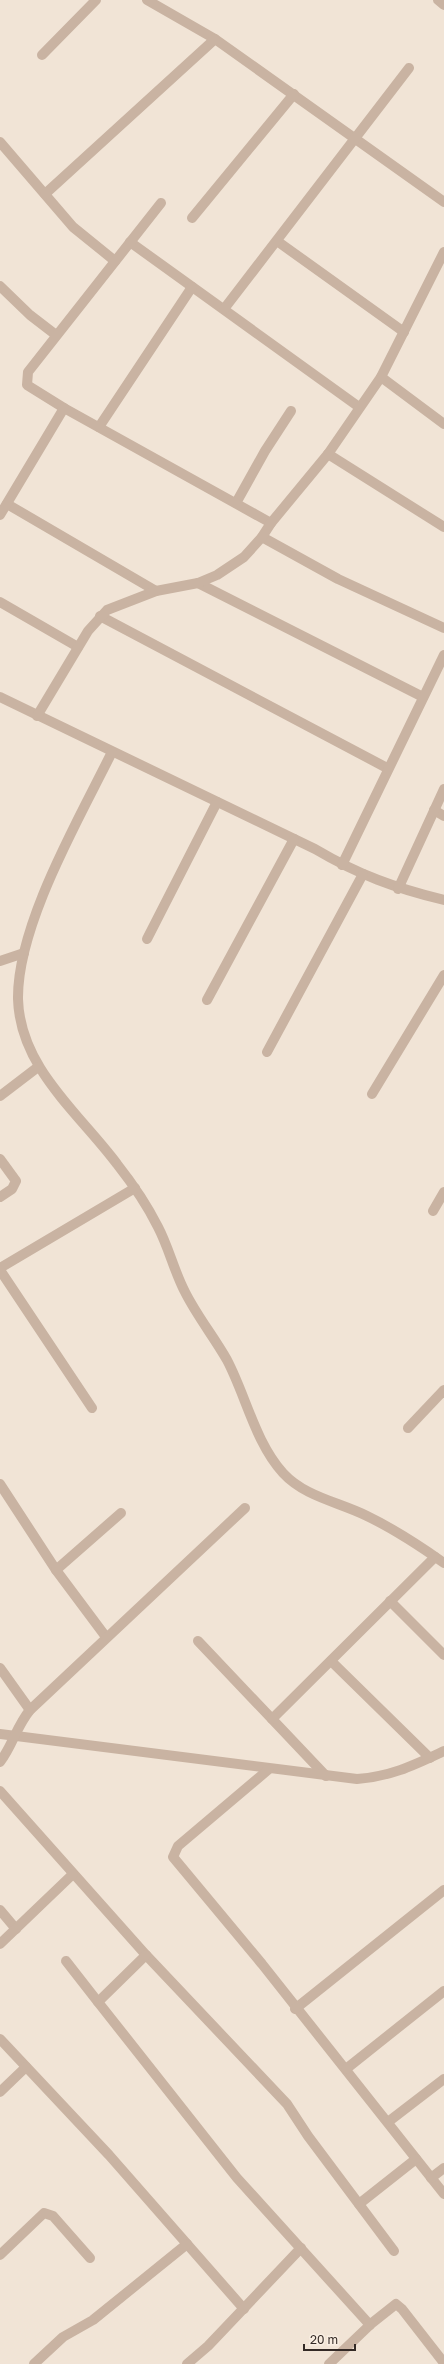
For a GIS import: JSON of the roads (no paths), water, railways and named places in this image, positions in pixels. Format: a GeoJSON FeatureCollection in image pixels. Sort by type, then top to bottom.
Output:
{"type":"FeatureCollection","features":[{"type":"Feature","properties":{"kind":"street"},"geometry":{"type":"LineString","coordinates":[[42,55],[96,0]]}},
{"type":"Feature","properties":{"kind":"street"},"geometry":{"type":"LineString","coordinates":[[147,0],[215,39],[444,202]]}},
{"type":"Feature","properties":{"kind":"street"},"geometry":{"type":"LineString","coordinates":[[438,0],[444,5]]}},
{"type":"Feature","properties":{"kind":"street"},"geometry":{"type":"LineString","coordinates":[[45,194],[215,39]]}},
{"type":"Feature","properties":{"kind":"street"},"geometry":{"type":"LineString","coordinates":[[224,309],[409,68]]}},
{"type":"Feature","properties":{"kind":"street"},"geometry":{"type":"LineString","coordinates":[[192,218],[294,94]]}},
{"type":"Feature","properties":{"kind":"street"},"geometry":{"type":"LineString","coordinates":[[0,142],[73,227],[115,261]]}},
{"type":"Feature","properties":{"kind":"street"},"geometry":{"type":"LineString","coordinates":[[161,203],[28,372],[26,379],[27,385],[31,389],[64,408],[271,523]]}},
{"type":"Feature","properties":{"kind":"street"},"geometry":{"type":"LineString","coordinates":[[277,241],[404,332]]}},
{"type":"Feature","properties":{"kind":"street"},"geometry":{"type":"LineString","coordinates":[[130,242],[359,407]]}},
{"type":"Feature","properties":{"kind":"street"},"geometry":{"type":"LineString","coordinates":[[37,716],[78,647],[100,616],[118,605],[156,591],[198,583],[231,568],[244,557],[262,537],[271,523],[328,454],[381,377],[444,252]]}},
{"type":"Feature","properties":{"kind":"street"},"geometry":{"type":"LineString","coordinates":[[0,286],[30,315],[56,335]]}},
{"type":"Feature","properties":{"kind":"street"},"geometry":{"type":"LineString","coordinates":[[99,427],[192,286]]}},
{"type":"Feature","properties":{"kind":"street"},"geometry":{"type":"LineString","coordinates":[[381,377],[444,424]]}},
{"type":"Feature","properties":{"kind":"street"},"geometry":{"type":"LineString","coordinates":[[0,515],[64,408]]}},
{"type":"Feature","properties":{"kind":"street"},"geometry":{"type":"LineString","coordinates":[[236,503],[265,451],[292,411]]}},
{"type":"Feature","properties":{"kind":"street"},"geometry":{"type":"LineString","coordinates":[[328,454],[444,527]]}},
{"type":"Feature","properties":{"kind":"street"},"geometry":{"type":"LineString","coordinates":[[7,504],[156,591]]}},
{"type":"Feature","properties":{"kind":"street"},"geometry":{"type":"LineString","coordinates":[[262,537],[338,579],[444,628]]}},
{"type":"Feature","properties":{"kind":"street"},"geometry":{"type":"LineString","coordinates":[[198,583],[423,698]]}},
{"type":"Feature","properties":{"kind":"street"},"geometry":{"type":"LineString","coordinates":[[0,602],[78,647]]}},
{"type":"Feature","properties":{"kind":"street"},"geometry":{"type":"LineString","coordinates":[[100,616],[387,768]]}},
{"type":"Feature","properties":{"kind":"street"},"geometry":{"type":"LineString","coordinates":[[342,865],[387,768],[444,655]]}},
{"type":"Feature","properties":{"kind":"street"},"geometry":{"type":"LineString","coordinates":[[0,697],[294,839],[342,865],[398,889],[444,900]]}},
{"type":"Feature","properties":{"kind":"street"},"geometry":{"type":"LineString","coordinates":[[112,752],[52,874],[24,953],[18,998],[20,1016],[27,1040],[38,1067],[135,1188],[158,1226],[193,1308],[227,1361],[271,1458],[284,1474],[298,1486],[321,1498],[367,1516],[435,1556],[444,1563]]}},
{"type":"Feature","properties":{"kind":"street"},"geometry":{"type":"LineString","coordinates":[[398,889],[444,789]]}},
{"type":"Feature","properties":{"kind":"street"},"geometry":{"type":"LineString","coordinates":[[147,938],[217,802]]}},
{"type":"Feature","properties":{"kind":"street"},"geometry":{"type":"LineString","coordinates":[[434,810],[444,816]]}},
{"type":"Feature","properties":{"kind":"street"},"geometry":{"type":"LineString","coordinates":[[207,1000],[294,839]]}},
{"type":"Feature","properties":{"kind":"street"},"geometry":{"type":"LineString","coordinates":[[267,1052],[363,874]]}},
{"type":"Feature","properties":{"kind":"street"},"geometry":{"type":"LineString","coordinates":[[0,961],[24,953]]}},
{"type":"Feature","properties":{"kind":"street"},"geometry":{"type":"LineString","coordinates":[[372,1094],[444,974]]}},
{"type":"Feature","properties":{"kind":"street"},"geometry":{"type":"LineString","coordinates":[[0,1096],[38,1067]]}},
{"type":"Feature","properties":{"kind":"street"},"geometry":{"type":"LineString","coordinates":[[0,1159],[16,1181],[12,1189],[0,1198]]}},
{"type":"Feature","properties":{"kind":"street"},"geometry":{"type":"LineString","coordinates":[[92,1408],[0,1269],[135,1188]]}},
{"type":"Feature","properties":{"kind":"street"},"geometry":{"type":"LineString","coordinates":[[433,1212],[444,1192]]}},
{"type":"Feature","properties":{"kind":"street"},"geometry":{"type":"LineString","coordinates":[[408,1428],[444,1390]]}},
{"type":"Feature","properties":{"kind":"street"},"geometry":{"type":"LineString","coordinates":[[0,1484],[56,1570],[106,1637]]}},
{"type":"Feature","properties":{"kind":"street"},"geometry":{"type":"LineString","coordinates":[[0,1762],[14,1736],[19,1722],[30,1710],[245,1508]]}},
{"type":"Feature","properties":{"kind":"street"},"geometry":{"type":"LineString","coordinates":[[56,1570],[120,1513]]}},
{"type":"Feature","properties":{"kind":"street"},"geometry":{"type":"LineString","coordinates":[[272,1719],[435,1556]]}},
{"type":"Feature","properties":{"kind":"street"},"geometry":{"type":"LineString","coordinates":[[390,1601],[444,1655]]}},
{"type":"Feature","properties":{"kind":"street"},"geometry":{"type":"LineString","coordinates":[[198,1641],[326,1776]]}},
{"type":"Feature","properties":{"kind":"street"},"geometry":{"type":"LineString","coordinates":[[331,1660],[430,1758]]}},
{"type":"Feature","properties":{"kind":"street"},"geometry":{"type":"LineString","coordinates":[[0,1668],[30,1710]]}},
{"type":"Feature","properties":{"kind":"street"},"geometry":{"type":"LineString","coordinates":[[0,1734],[268,1769],[357,1779],[382,1777],[406,1769],[444,1751]]}},
{"type":"Feature","properties":{"kind":"street"},"geometry":{"type":"LineString","coordinates":[[268,1769],[178,1846],[173,1857],[262,1964],[295,2009],[346,2069],[444,2194]]}},
{"type":"Feature","properties":{"kind":"street"},"geometry":{"type":"LineString","coordinates":[[0,1791],[146,1955],[287,2104],[358,2204],[394,2251]]}},
{"type":"Feature","properties":{"kind":"street"},"geometry":{"type":"LineString","coordinates":[[0,1944],[74,1874]]}},
{"type":"Feature","properties":{"kind":"street"},"geometry":{"type":"LineString","coordinates":[[295,2009],[444,1890]]}},
{"type":"Feature","properties":{"kind":"street"},"geometry":{"type":"LineString","coordinates":[[0,1910],[16,1929]]}},
{"type":"Feature","properties":{"kind":"street"},"geometry":{"type":"LineString","coordinates":[[98,2002],[146,1955]]}},
{"type":"Feature","properties":{"kind":"street"},"geometry":{"type":"LineString","coordinates":[[66,1961],[237,2178],[370,2325]]}},
{"type":"Feature","properties":{"kind":"street"},"geometry":{"type":"LineString","coordinates":[[346,2069],[444,1991]]}},
{"type":"Feature","properties":{"kind":"street"},"geometry":{"type":"LineString","coordinates":[[0,2039],[109,2155],[244,2309]]}},
{"type":"Feature","properties":{"kind":"street"},"geometry":{"type":"LineString","coordinates":[[0,2092],[26,2067]]}},
{"type":"Feature","properties":{"kind":"street"},"geometry":{"type":"LineString","coordinates":[[388,2122],[444,2079]]}},
{"type":"Feature","properties":{"kind":"street"},"geometry":{"type":"LineString","coordinates":[[358,2204],[416,2159]]}},
{"type":"Feature","properties":{"kind":"street"},"geometry":{"type":"LineString","coordinates":[[431,2178],[444,2168]]}},
{"type":"Feature","properties":{"kind":"street"},"geometry":{"type":"LineString","coordinates":[[0,2255],[44,2213],[53,2216],[90,2258]]}},
{"type":"Feature","properties":{"kind":"street"},"geometry":{"type":"LineString","coordinates":[[34,2364],[63,2337],[93,2320],[187,2244]]}},
{"type":"Feature","properties":{"kind":"street"},"geometry":{"type":"LineString","coordinates":[[187,2364],[244,2309],[301,2248]]}},
{"type":"Feature","properties":{"kind":"street"},"geometry":{"type":"LineString","coordinates":[[329,2364],[392,2306],[399,2305],[444,2364]]}}]}
